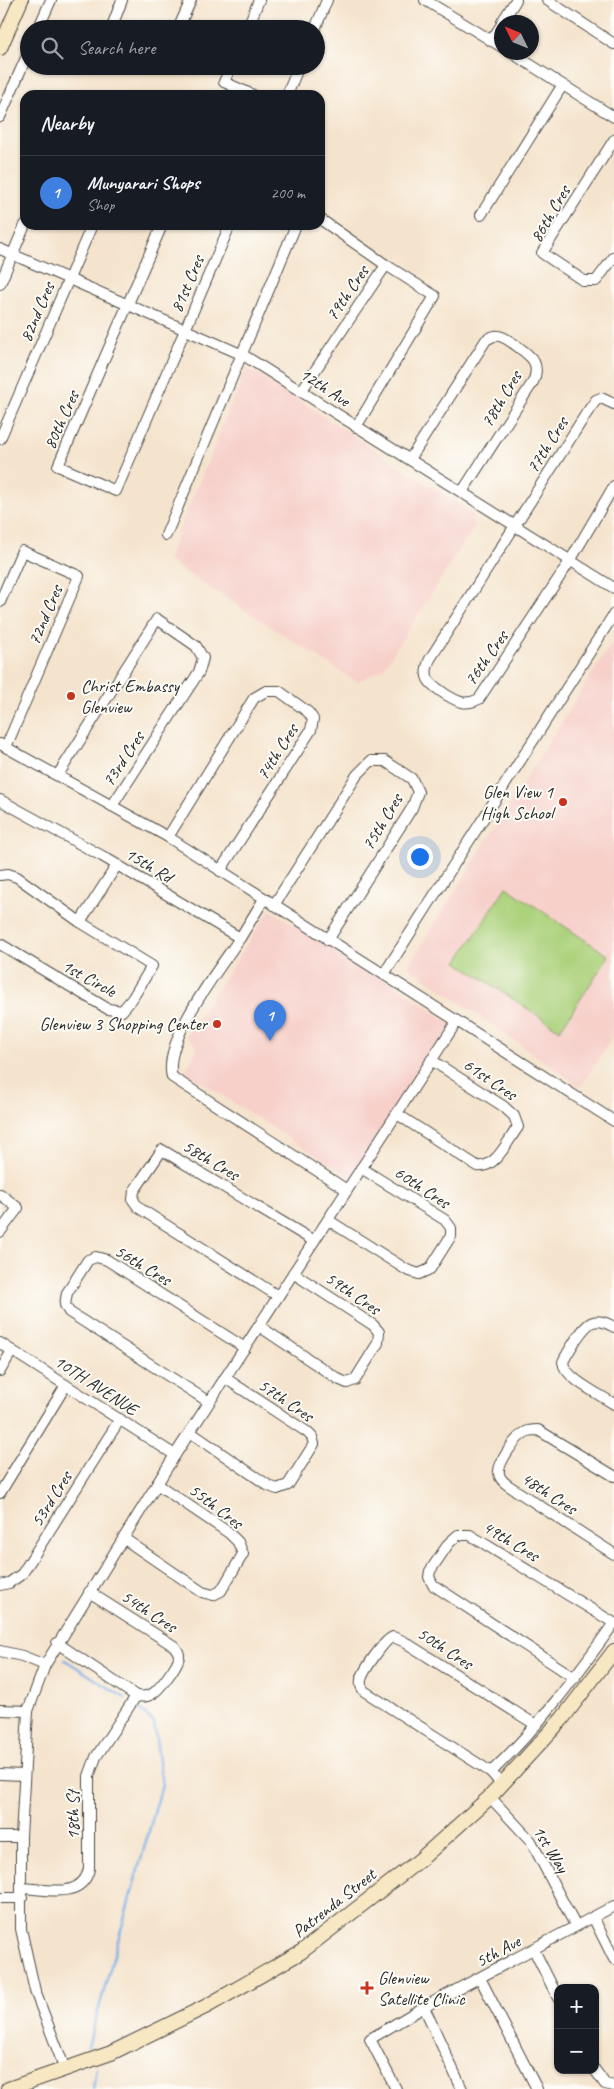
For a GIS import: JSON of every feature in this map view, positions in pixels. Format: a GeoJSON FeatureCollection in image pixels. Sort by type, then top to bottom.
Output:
{"type":"FeatureCollection","features":[{"type":"Feature","properties":{"kind":"street"},"geometry":{"type":"LineString","coordinates":[[0,48],[21,0]]}},
{"type":"Feature","properties":{"kind":"street"},"geometry":{"type":"LineString","coordinates":[[42,20],[51,0]]}},
{"type":"Feature","properties":{"kind":"street"},"geometry":{"type":"LineString","coordinates":[[114,20],[122,0]]}},
{"type":"Feature","properties":{"kind":"street"},"geometry":{"type":"LineString","coordinates":[[182,20],[191,0]]}},
{"type":"Feature","properties":{"kind":"street"},"geometry":{"type":"LineString","coordinates":[[251,20],[259,0]]}},
{"type":"Feature","properties":{"kind":"street"},"geometry":{"type":"LineString","coordinates":[[319,20],[327,0]]}},
{"type":"Feature","properties":{"kind":"street"},"geometry":{"type":"LineString","coordinates":[[425,0],[494,42]]}},
{"type":"Feature","properties":{"kind":"street"},"geometry":{"type":"LineString","coordinates":[[507,15],[516,0]]}},
{"type":"Feature","properties":{"kind":"street"},"geometry":{"type":"LineString","coordinates":[[547,0],[614,44]]}},
{"type":"Feature","properties":{"kind":"street"},"geometry":{"type":"LineString","coordinates":[[491,40],[494,35]]}},
{"type":"Feature","properties":{"kind":"street"},"geometry":{"type":"LineString","coordinates":[[522,60],[614,117]]}},
{"type":"Feature","properties":{"kind":"street"},"geometry":{"type":"LineString","coordinates":[[0,117],[20,71]]}},
{"type":"Feature","properties":{"kind":"street"},"geometry":{"type":"LineString","coordinates":[[227,75],[224,82],[242,90]]}},
{"type":"Feature","properties":{"kind":"street"},"geometry":{"type":"LineString","coordinates":[[289,90],[295,75]]}},
{"type":"Feature","properties":{"kind":"street"},"geometry":{"type":"LineString","coordinates":[[481,215],[562,86]]}},
{"type":"Feature","properties":{"kind":"street","name":"86th Cres"},"geometry":{"type":"LineString","coordinates":[[614,140],[542,254],[584,280],[596,281],[614,258]]}},
{"type":"Feature","properties":{"kind":"street"},"geometry":{"type":"LineString","coordinates":[[325,222],[386,264]]}},
{"type":"Feature","properties":{"kind":"street"},"geometry":{"type":"LineString","coordinates":[[0,284],[23,230]]}},
{"type":"Feature","properties":{"kind":"street","name":"82nd Cres"},"geometry":{"type":"LineString","coordinates":[[0,439],[90,230]]}},
{"type":"Feature","properties":{"kind":"street"},"geometry":{"type":"LineString","coordinates":[[129,305],[160,230]]}},
{"type":"Feature","properties":{"kind":"street","name":"81st Cres"},"geometry":{"type":"LineString","coordinates":[[185,328],[228,230]]}},
{"type":"Feature","properties":{"kind":"street"},"geometry":{"type":"LineString","coordinates":[[166,535],[294,230]]}},
{"type":"Feature","properties":{"kind":"street","name":"12th Ave"},"geometry":{"type":"LineString","coordinates":[[0,249],[185,328],[243,355],[302,390],[356,427],[614,588]]}},
{"type":"Feature","properties":{"kind":"street","name":"79th Cres"},"geometry":{"type":"LineString","coordinates":[[302,390],[386,264],[435,296],[356,427]]}},
{"type":"Feature","properties":{"kind":"street","name":"80th Cres"},"geometry":{"type":"LineString","coordinates":[[129,305],[58,466],[116,491],[185,328]]}},
{"type":"Feature","properties":{"kind":"street","name":"78th Cres"},"geometry":{"type":"LineString","coordinates":[[410,459],[486,340],[493,336],[503,337],[532,357],[536,375],[462,492]]}},
{"type":"Feature","properties":{"kind":"street","name":"77th Cres"},"geometry":{"type":"LineString","coordinates":[[516,526],[590,407],[596,400],[601,398],[614,404]]}},
{"type":"Feature","properties":{"kind":"street"},"geometry":{"type":"LineString","coordinates":[[570,561],[614,486]]}},
{"type":"Feature","properties":{"kind":"street","name":"76th Cres"},"geometry":{"type":"LineString","coordinates":[[516,526],[430,659],[426,674],[432,686],[464,703],[471,703],[479,699],[570,561]]}},
{"type":"Feature","properties":{"kind":"street","name":"72nd Cres"},"geometry":{"type":"LineString","coordinates":[[0,602],[22,551],[79,576],[3,745]]}},
{"type":"Feature","properties":{"kind":"street"},"geometry":{"type":"LineString","coordinates":[[384,974],[614,614]]}},
{"type":"Feature","properties":{"kind":"street","name":"73rd Cres"},"geometry":{"type":"LineString","coordinates":[[58,775],[158,619],[196,646],[202,658],[199,672],[112,806]]}},
{"type":"Feature","properties":{"kind":"street","name":"74th Cres"},"geometry":{"type":"LineString","coordinates":[[168,837],[254,698],[266,691],[279,691],[308,712],[313,719],[311,730],[220,871]]}},
{"type":"Feature","properties":{"kind":"street"},"geometry":{"type":"LineString","coordinates":[[3,745],[168,837],[614,1121]]}},
{"type":"Feature","properties":{"kind":"street","name":"75th Cres"},"geometry":{"type":"LineString","coordinates":[[274,905],[357,775],[370,762],[384,761],[412,779],[418,792],[412,808],[328,940]]}},
{"type":"Feature","properties":{"kind":"street","name":"15th Rd"},"geometry":{"type":"LineString","coordinates":[[0,800],[117,865],[240,938]]}},
{"type":"Feature","properties":{"kind":"street"},"geometry":{"type":"LineString","coordinates":[[80,922],[117,865]]}},
{"type":"Feature","properties":{"kind":"street","name":"1st Circle"},"geometry":{"type":"LineString","coordinates":[[0,875],[8,874],[17,877],[80,922],[152,966],[132,999],[122,1011],[108,1009],[0,944]]}},
{"type":"Feature","properties":{"kind":"street"},"geometry":{"type":"LineString","coordinates":[[264,899],[179,1031],[169,1067],[172,1078],[347,1190]]}},
{"type":"Feature","properties":{"kind":"street"},"geometry":{"type":"LineString","coordinates":[[66,2069],[35,1991],[22,1929],[21,1837],[28,1711],[45,1665],[175,1455],[457,1022]]}},
{"type":"Feature","properties":{"kind":"street","name":"61st Cres"},"geometry":{"type":"LineString","coordinates":[[397,1114],[477,1166],[484,1167],[491,1163],[518,1127],[514,1116],[503,1106],[432,1060]]}},
{"type":"Feature","properties":{"kind":"street","name":"58th Cres"},"geometry":{"type":"LineString","coordinates":[[278,1296],[139,1208],[133,1200],[134,1191],[162,1150],[314,1241]]}},
{"type":"Feature","properties":{"kind":"street","name":"60th Cres"},"geometry":{"type":"LineString","coordinates":[[328,1220],[407,1270],[419,1274],[430,1269],[451,1236],[451,1228],[445,1220],[362,1168]]}},
{"type":"Feature","properties":{"kind":"street"},"geometry":{"type":"LineString","coordinates":[[0,1194],[18,1208],[0,1232]]}},
{"type":"Feature","properties":{"kind":"street","name":"56th Cres"},"geometry":{"type":"LineString","coordinates":[[209,1402],[69,1312],[65,1305],[67,1293],[88,1260],[96,1256],[107,1260],[245,1348]]}},
{"type":"Feature","properties":{"kind":"street","name":"59th Cres"},"geometry":{"type":"LineString","coordinates":[[259,1326],[338,1379],[347,1382],[354,1380],[378,1343],[378,1332],[373,1325],[293,1273]]}},
{"type":"Feature","properties":{"kind":"street"},"geometry":{"type":"LineString","coordinates":[[614,1327],[601,1320],[592,1322],[581,1332],[563,1362],[563,1367],[570,1376],[614,1404]]}},
{"type":"Feature","properties":{"kind":"street","name":"10TH AVENUE"},"geometry":{"type":"LineString","coordinates":[[0,1343],[175,1455]]}},
{"type":"Feature","properties":{"kind":"street"},"geometry":{"type":"LineString","coordinates":[[0,1371],[12,1351]]}},
{"type":"Feature","properties":{"kind":"street","name":"57th Cres"},"geometry":{"type":"LineString","coordinates":[[190,1432],[269,1486],[277,1489],[288,1485],[314,1444],[312,1437],[308,1432],[225,1378]]}},
{"type":"Feature","properties":{"kind":"street"},"geometry":{"type":"LineString","coordinates":[[0,1493],[66,1385]]}},
{"type":"Feature","properties":{"kind":"street","name":"53rd Cres"},"geometry":{"type":"LineString","coordinates":[[0,1585],[9,1583],[22,1574],[120,1419]]}},
{"type":"Feature","properties":{"kind":"street","name":"48th Cres"},"geometry":{"type":"LineString","coordinates":[[614,1476],[538,1430],[525,1432],[521,1435],[501,1463],[499,1472],[500,1478],[509,1486],[614,1554]]}},
{"type":"Feature","properties":{"kind":"street","name":"55th Cres"},"geometry":{"type":"LineString","coordinates":[[123,1538],[202,1592],[213,1595],[221,1591],[243,1554],[238,1542],[230,1533],[157,1484]]}},
{"type":"Feature","properties":{"kind":"street","name":"49th Cres"},"geometry":{"type":"LineString","coordinates":[[575,1678],[433,1586],[429,1577],[430,1571],[449,1543],[458,1535],[470,1535],[614,1623]]}},
{"type":"Feature","properties":{"kind":"street","name":"54th Cres"},"geometry":{"type":"LineString","coordinates":[[90,1592],[168,1641],[178,1651],[179,1657],[176,1664],[158,1689],[144,1697],[136,1696]]}},
{"type":"Feature","properties":{"kind":"street"},"geometry":{"type":"LineString","coordinates":[[502,1785],[491,1772],[512,1752],[575,1678],[614,1623]]}},
{"type":"Feature","properties":{"kind":"street","name":"50th Cres"},"geometry":{"type":"LineString","coordinates":[[491,1772],[364,1691],[361,1687],[361,1677],[386,1641],[393,1637],[403,1640],[536,1725]]}},
{"type":"Feature","properties":{"kind":"street"},"geometry":{"type":"LineString","coordinates":[[57,1643],[136,1696]]}},
{"type":"Feature","properties":{"kind":"street"},"geometry":{"type":"LineString","coordinates":[[0,1651],[22,1656],[45,1665]]}},
{"type":"Feature","properties":{"kind":"street","name":"Patrenda Street"},"geometry":{"type":"LineString","coordinates":[[8,2089],[111,2053],[207,2006],[302,1952],[421,1860],[490,1797],[562,1719],[614,1651]]}},
{"type":"Feature","properties":{"kind":"street","name":"18th St"},"geometry":{"type":"LineString","coordinates":[[22,1893],[72,1890],[83,1884],[88,1877],[89,1776],[96,1757],[136,1696]]}},
{"type":"Feature","properties":{"kind":"street"},"geometry":{"type":"LineString","coordinates":[[0,1710],[28,1711]]}},
{"type":"Feature","properties":{"kind":"street"},"geometry":{"type":"LineString","coordinates":[[0,1774],[23,1774]]}},
{"type":"Feature","properties":{"kind":"street","name":"1st Way"},"geometry":{"type":"LineString","coordinates":[[490,1797],[530,1841],[576,1925]]}},
{"type":"Feature","properties":{"kind":"street"},"geometry":{"type":"LineString","coordinates":[[0,1836],[21,1837]]}},
{"type":"Feature","properties":{"kind":"street"},"geometry":{"type":"LineString","coordinates":[[0,1898],[22,1893]]}},
{"type":"Feature","properties":{"kind":"street","name":"5th Ave"},"geometry":{"type":"LineString","coordinates":[[396,2089],[370,2039],[424,2007],[614,1906]]}},
{"type":"Feature","properties":{"kind":"street"},"geometry":{"type":"LineString","coordinates":[[593,1917],[614,1959]]}},
{"type":"Feature","properties":{"kind":"street"},"geometry":{"type":"LineString","coordinates":[[534,1950],[554,1990]]}},
{"type":"Feature","properties":{"kind":"street"},"geometry":{"type":"LineString","coordinates":[[480,1978],[537,2089]]}},
{"type":"Feature","properties":{"kind":"street"},"geometry":{"type":"LineString","coordinates":[[424,2007],[462,2089]]}},
{"type":"Feature","properties":{"kind":"street"},"geometry":{"type":"LineString","coordinates":[[598,2074],[604,2084],[614,2086]]}},
{"type":"Feature","properties":{"kind":"shaded area"},"geometry":{"type":"Polygon","coordinates":[[[246,369],[262,376],[474,515],[470,521],[475,525],[383,669],[357,682],[167,560],[246,369]]]}},
{"type":"Feature","properties":{"kind":"shaded area","name":"Glen View 1 High School"},"geometry":{"type":"Polygon","coordinates":[[[614,639],[614,1034],[581,1087],[408,966],[614,639]]]}},
{"type":"Feature","properties":{"kind":"shaded area"},"geometry":{"type":"Polygon","coordinates":[[[270,910],[395,985],[452,1024],[352,1178],[185,1072],[198,1047],[186,1036],[270,910]]]}},
{"type":"Feature","properties":{"kind":"green space"},"geometry":{"type":"Polygon","coordinates":[[[506,887],[609,956],[560,1030],[457,962],[506,887]]]}},
{"type":"Feature","properties":{"kind":"waterway"},"geometry":{"type":"LineString","coordinates":[[65,1660],[125,1698]]}},
{"type":"Feature","properties":{"kind":"waterway"},"geometry":{"type":"LineString","coordinates":[[88,2047],[162,1785],[154,1723],[138,1707]]}},
{"type":"Feature","properties":{"kind":"waterway"},"geometry":{"type":"LineString","coordinates":[[93,2089],[96,2068]]}},
{"type":"Feature","properties":{"kind":"place","name":"Christ Embassy Glenview"},"geometry":{"type":"Point","coordinates":[71,696]}},
{"type":"Feature","properties":{"kind":"place","name":"Glen View 1 High School"},"geometry":{"type":"Point","coordinates":[563,802]}},
{"type":"Feature","properties":{"kind":"place","name":"Glenview 3 Shopping Center"},"geometry":{"type":"Point","coordinates":[217,1024]}},
{"type":"Feature","properties":{"kind":"place","name":"Munyarari Shops"},"geometry":{"type":"Point","coordinates":[270,1041]}},
{"type":"Feature","properties":{"kind":"place","name":"Glenview Satellite Clinic"},"geometry":{"type":"Point","coordinates":[367,1988]}}]}
